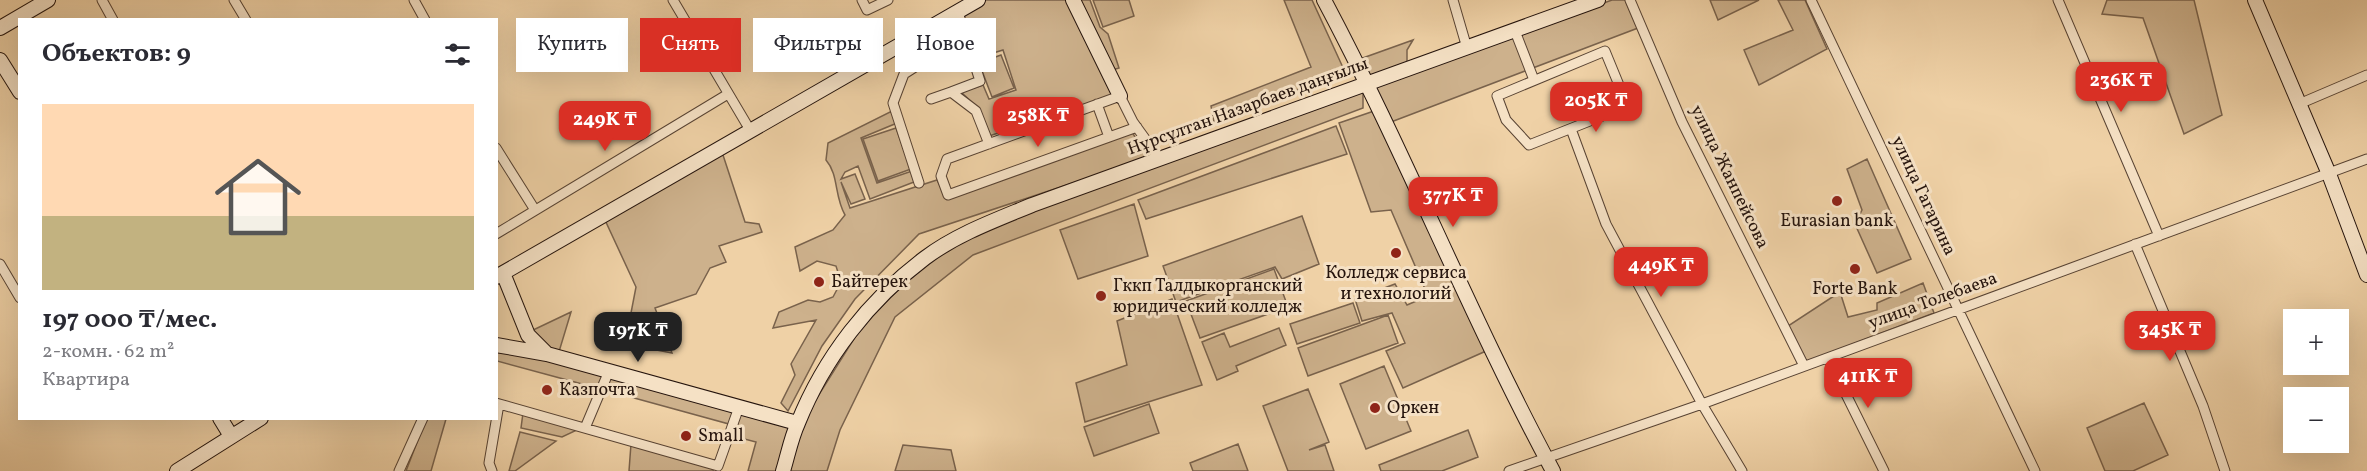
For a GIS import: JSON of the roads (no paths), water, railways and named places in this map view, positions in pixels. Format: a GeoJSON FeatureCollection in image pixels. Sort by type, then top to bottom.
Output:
{"type":"FeatureCollection","features":[{"type":"Feature","properties":{"kind":"main road"},"geometry":{"type":"LineString","coordinates":[[0,28],[48,0]]}},
{"type":"Feature","properties":{"kind":"main road"},"geometry":{"type":"LineString","coordinates":[[547,354],[528,335],[500,275],[978,0]]}},
{"type":"Feature","properties":{"kind":"main road"},"geometry":{"type":"LineString","coordinates":[[1073,0],[1120,96]]}},
{"type":"Feature","properties":{"kind":"main road"},"geometry":{"type":"LineString","coordinates":[[1324,0],[1368,82],[1549,465]]}},
{"type":"Feature","properties":{"kind":"main road","name":"Нұрсұлтан Назарбаев даңғылы"},"geometry":{"type":"LineString","coordinates":[[783,471],[797,423],[820,378],[845,337],[894,284],[926,257],[988,223],[1159,158],[1368,82],[1515,32],[1598,0]]}},
{"type":"Feature","properties":{"kind":"main road"},"geometry":{"type":"LineString","coordinates":[[2254,0],[2329,174],[2367,275]]}},
{"type":"Feature","properties":{"kind":"main road"},"geometry":{"type":"LineString","coordinates":[[0,60],[18,89]]}},
{"type":"Feature","properties":{"kind":"main road"},"geometry":{"type":"LineString","coordinates":[[498,345],[547,354],[797,423]]}},
{"type":"Feature","properties":{"kind":"main road"},"geometry":{"type":"LineString","coordinates":[[221,420],[231,436]]}},
{"type":"Feature","properties":{"kind":"main road"},"geometry":{"type":"LineString","coordinates":[[177,471],[258,420]]}},
{"type":"Feature","properties":{"kind":"street"},"geometry":{"type":"LineString","coordinates":[[102,0],[112,18]]}},
{"type":"Feature","properties":{"kind":"street"},"geometry":{"type":"LineString","coordinates":[[234,0],[245,18]]}},
{"type":"Feature","properties":{"kind":"street"},"geometry":{"type":"LineString","coordinates":[[414,0],[424,18]]}},
{"type":"Feature","properties":{"kind":"street"},"geometry":{"type":"LineString","coordinates":[[674,0],[750,130]]}},
{"type":"Feature","properties":{"kind":"street"},"geometry":{"type":"LineString","coordinates":[[862,0],[867,10],[888,0]]}},
{"type":"Feature","properties":{"kind":"street"},"geometry":{"type":"LineString","coordinates":[[1454,0],[1467,48]]}},
{"type":"Feature","properties":{"kind":"street","name":"улица Жанпейсова"},"geometry":{"type":"LineString","coordinates":[[1630,0],[1682,122],[1804,366]]}},
{"type":"Feature","properties":{"kind":"street","name":"улица Гагарина"},"geometry":{"type":"LineString","coordinates":[[1811,0],[2035,471]]}},
{"type":"Feature","properties":{"kind":"street"},"geometry":{"type":"LineString","coordinates":[[2058,0],[2159,236]]}},
{"type":"Feature","properties":{"kind":"street"},"geometry":{"type":"LineString","coordinates":[[958,12],[960,18]]}},
{"type":"Feature","properties":{"kind":"street"},"geometry":{"type":"LineString","coordinates":[[1515,32],[1534,80]]}},
{"type":"Feature","properties":{"kind":"street"},"geometry":{"type":"LineString","coordinates":[[1605,51],[1621,90],[1610,113],[1529,145],[1506,120],[1497,96],[1534,80],[1605,51]]}},
{"type":"Feature","properties":{"kind":"street"},"geometry":{"type":"LineString","coordinates":[[907,72],[904,74],[893,103],[919,183]]}},
{"type":"Feature","properties":{"kind":"street"},"geometry":{"type":"LineString","coordinates":[[931,99],[980,81],[977,72]]}},
{"type":"Feature","properties":{"kind":"street"},"geometry":{"type":"LineString","coordinates":[[2300,104],[2367,75]]}},
{"type":"Feature","properties":{"kind":"street"},"geometry":{"type":"LineString","coordinates":[[951,92],[976,111],[989,144]]}},
{"type":"Feature","properties":{"kind":"street"},"geometry":{"type":"LineString","coordinates":[[498,233],[728,94]]}},
{"type":"Feature","properties":{"kind":"street"},"geometry":{"type":"LineString","coordinates":[[1137,127],[948,195],[941,176],[947,159],[1120,96],[1137,127],[1159,158]]}},
{"type":"Feature","properties":{"kind":"street"},"geometry":{"type":"LineString","coordinates":[[1097,104],[1109,137]]}},
{"type":"Feature","properties":{"kind":"street"},"geometry":{"type":"LineString","coordinates":[[1572,129],[1606,224],[1702,404],[1742,471]]}},
{"type":"Feature","properties":{"kind":"street"},"geometry":{"type":"LineString","coordinates":[[498,151],[535,210]]}},
{"type":"Feature","properties":{"kind":"street","name":"улица Толебаева"},"geometry":{"type":"LineString","coordinates":[[1509,471],[1549,465],[1702,404],[2367,159]]}},
{"type":"Feature","properties":{"kind":"street"},"geometry":{"type":"LineString","coordinates":[[2135,244],[2203,406],[2225,471]]}},
{"type":"Feature","properties":{"kind":"street"},"geometry":{"type":"LineString","coordinates":[[0,264],[18,295]]}},
{"type":"Feature","properties":{"kind":"street"},"geometry":{"type":"LineString","coordinates":[[1828,358],[1884,471]]}},
{"type":"Feature","properties":{"kind":"street"},"geometry":{"type":"LineString","coordinates":[[585,428],[609,371]]}},
{"type":"Feature","properties":{"kind":"street"},"geometry":{"type":"LineString","coordinates":[[498,403],[718,469],[739,407]]}},
{"type":"Feature","properties":{"kind":"street"},"geometry":{"type":"LineString","coordinates":[[399,471],[422,420]]}},
{"type":"Feature","properties":{"kind":"street"},"geometry":{"type":"LineString","coordinates":[[492,471],[489,463],[495,420]]}},
{"type":"Feature","properties":{"kind":"place","name":"Eurasian bank"},"geometry":{"type":"Point","coordinates":[1837,201]}},
{"type":"Feature","properties":{"kind":"place","name":"Колледж сервиса и технологий"},"geometry":{"type":"Point","coordinates":[1396,253]}},
{"type":"Feature","properties":{"kind":"place","name":"Forte Bank"},"geometry":{"type":"Point","coordinates":[1855,269]}},
{"type":"Feature","properties":{"kind":"place","name":"Байтерек"},"geometry":{"type":"Point","coordinates":[819,282]}},
{"type":"Feature","properties":{"kind":"place","name":"Гккп Талдыкорганский юридический колледж"},"geometry":{"type":"Point","coordinates":[1101,296]}},
{"type":"Feature","properties":{"kind":"place","name":"Казпочта"},"geometry":{"type":"Point","coordinates":[547,390]}},
{"type":"Feature","properties":{"kind":"place","name":"Оркен"},"geometry":{"type":"Point","coordinates":[1375,408]}},
{"type":"Feature","properties":{"kind":"place","name":"Small"},"geometry":{"type":"Point","coordinates":[686,436]}}]}
